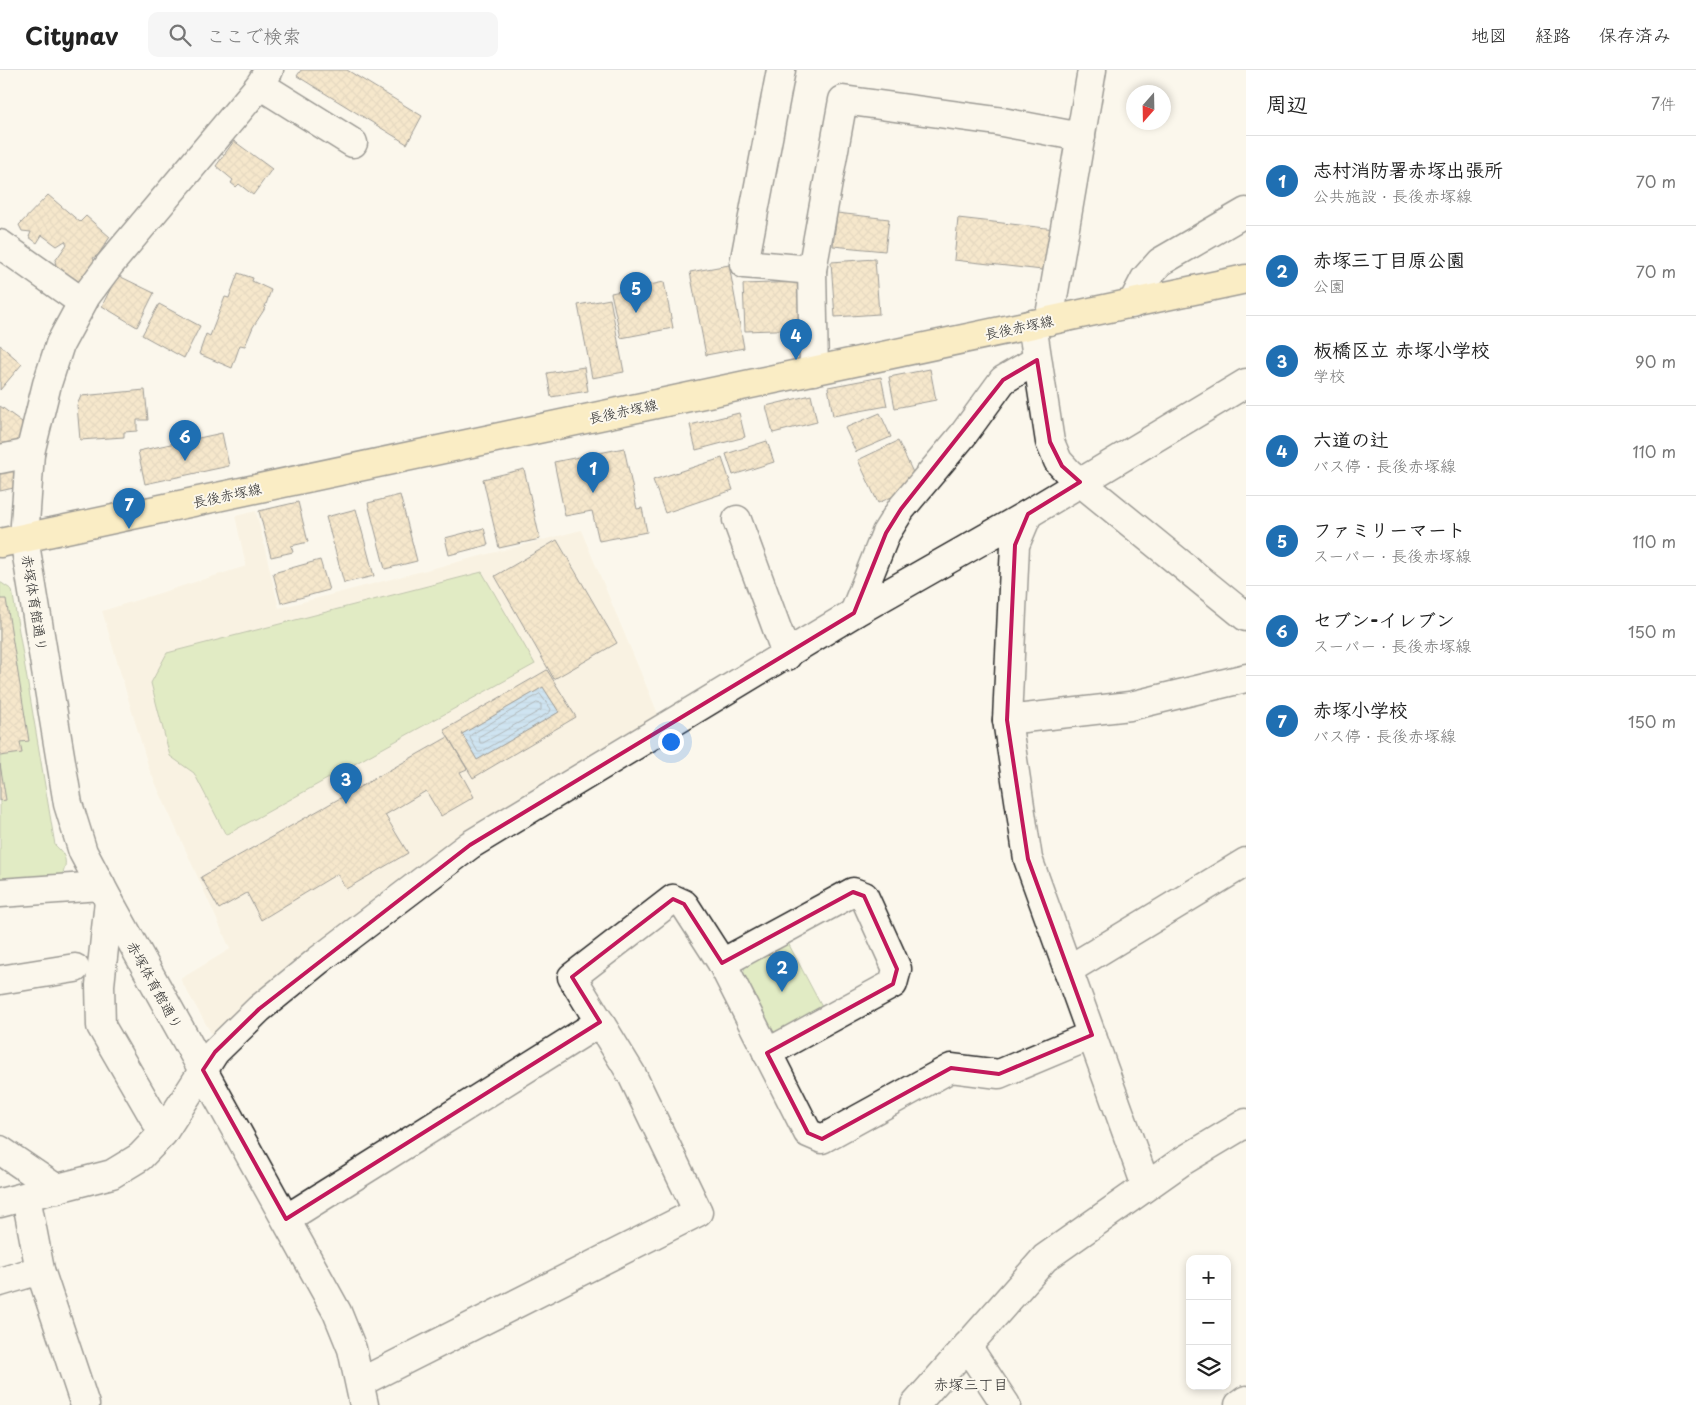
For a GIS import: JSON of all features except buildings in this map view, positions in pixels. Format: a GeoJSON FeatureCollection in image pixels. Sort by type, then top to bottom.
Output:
{"type":"FeatureCollection","features":[{"type":"Feature","properties":{"kind":"main road","name":"長後赤塚線"},"geometry":{"type":"LineString","coordinates":[[12,540],[1246,279]]}},
{"type":"Feature","properties":{"kind":"street"},"geometry":{"type":"LineString","coordinates":[[781,70],[744,264],[812,270]]}},
{"type":"Feature","properties":{"kind":"street"},"geometry":{"type":"LineString","coordinates":[[1092,70],[1081,137],[1041,322],[1038,360],[1053,453],[1062,466],[1080,482],[1246,617]]}},
{"type":"Feature","properties":{"kind":"street"},"geometry":{"type":"LineString","coordinates":[[264,77],[353,143]]}},
{"type":"Feature","properties":{"kind":"street","name":"赤塚体育館通り"},"geometry":{"type":"LineString","coordinates":[[264,77],[110,264],[84,299],[60,344],[46,384],[12,540],[68,804],[77,837],[105,894],[337,1312],[352,1348],[362,1393]]}},
{"type":"Feature","properties":{"kind":"street"},"geometry":{"type":"LineString","coordinates":[[814,371],[812,270],[843,100],[997,121],[1081,137]]}},
{"type":"Feature","properties":{"kind":"street"},"geometry":{"type":"LineString","coordinates":[[1132,304],[1145,279],[1160,262],[1246,212]]}},
{"type":"Feature","properties":{"kind":"street"},"geometry":{"type":"LineString","coordinates":[[0,244],[84,299]]}},
{"type":"Feature","properties":{"kind":"street"},"geometry":{"type":"LineString","coordinates":[[854,613],[886,533],[901,509],[963,435],[1004,380],[1038,360]]}},
{"type":"Feature","properties":{"kind":"street"},"geometry":{"type":"LineString","coordinates":[[85,1405],[40,1270],[13,1200],[112,1174],[140,1156],[163,1133],[215,1052],[259,1009],[319,960],[470,845],[787,656],[854,613],[1028,514],[1246,383]]}},
{"type":"Feature","properties":{"kind":"street"},"geometry":{"type":"LineString","coordinates":[[0,459],[30,453]]}},
{"type":"Feature","properties":{"kind":"street"},"geometry":{"type":"LineString","coordinates":[[1028,514],[1015,545],[1007,720],[1028,859],[1146,1186]]}},
{"type":"Feature","properties":{"kind":"street"},"geometry":{"type":"LineString","coordinates":[[737,520],[787,656]]}},
{"type":"Feature","properties":{"kind":"street"},"geometry":{"type":"LineString","coordinates":[[1007,720],[1130,706],[1246,678]]}},
{"type":"Feature","properties":{"kind":"street"},"geometry":{"type":"LineString","coordinates":[[1068,970],[1246,862]]}},
{"type":"Feature","properties":{"kind":"street"},"geometry":{"type":"LineString","coordinates":[[722,963],[853,892],[864,896],[897,969],[893,984],[767,1053]]}},
{"type":"Feature","properties":{"kind":"street"},"geometry":{"type":"LineString","coordinates":[[0,893],[105,894],[89,978],[101,1026],[163,1133]]}},
{"type":"Feature","properties":{"kind":"street"},"geometry":{"type":"LineString","coordinates":[[362,1393],[698,1212],[632,1075],[572,977],[673,899],[684,904],[722,963],[808,1133],[822,1139],[951,1068],[998,1074],[1092,1035]]}},
{"type":"Feature","properties":{"kind":"street"},"geometry":{"type":"LineString","coordinates":[[0,980],[89,978]]}},
{"type":"Feature","properties":{"kind":"street"},"geometry":{"type":"LineString","coordinates":[[286,1219],[600,1022]]}},
{"type":"Feature","properties":{"kind":"street"},"geometry":{"type":"LineString","coordinates":[[915,1405],[1045,1258],[1181,1162],[1245,1125]]}},
{"type":"Feature","properties":{"kind":"street"},"geometry":{"type":"LineString","coordinates":[[0,1150],[57,1189]]}},
{"type":"Feature","properties":{"kind":"street"},"geometry":{"type":"LineString","coordinates":[[0,1282],[40,1270]]}},
{"type":"Feature","properties":{"kind":"street"},"geometry":{"type":"LineString","coordinates":[[966,1346],[1006,1405]]}},
{"type":"Feature","properties":{"kind":"street"},"geometry":{"type":"LineString","coordinates":[[1239,1405],[1246,1400]]}},
{"type":"Feature","properties":{"kind":"highlighted area"},"geometry":{"type":"Polygon","coordinates":[[[1037,360],[1050,442],[1062,466],[1080,482],[1028,514],[1015,545],[1007,720],[1028,859],[1092,1035],[999,1074],[951,1068],[822,1139],[808,1133],[767,1053],[893,984],[897,969],[864,896],[853,892],[722,963],[684,904],[673,899],[572,977],[600,1022],[286,1219],[203,1070],[215,1052],[259,1009],[470,845],[854,613],[886,533],[901,509],[1003,380],[1037,360]]]}},
{"type":"Feature","properties":{"kind":"shaded area"},"geometry":{"type":"Polygon","coordinates":[[[256,511],[279,608],[581,530],[662,723],[224,1034],[211,1033],[180,979],[230,949],[149,769],[102,611],[246,566],[235,516],[256,511]]]}},
{"type":"Feature","properties":{"kind":"green space"},"geometry":{"type":"Polygon","coordinates":[[[482,572],[535,664],[226,835],[194,773],[170,756],[151,683],[167,653],[482,572]]]}},
{"type":"Feature","properties":{"kind":"green space"},"geometry":{"type":"Polygon","coordinates":[[[0,582],[12,590],[55,845],[65,860],[65,868],[61,877],[0,881],[0,582]]]}},
{"type":"Feature","properties":{"kind":"green space"},"geometry":{"type":"Polygon","coordinates":[[[787,941],[823,1009],[782,1033],[771,1031],[743,974],[747,960],[787,941]]]}},
{"type":"Feature","properties":{"kind":"water"},"geometry":{"type":"Polygon","coordinates":[[[543,687],[559,712],[477,760],[462,734],[543,687]]]}},
{"type":"Feature","properties":{"kind":"place","name":"ファミリーマート"},"geometry":{"type":"Point","coordinates":[636,313]}},
{"type":"Feature","properties":{"kind":"place","name":"六道の辻"},"geometry":{"type":"Point","coordinates":[796,360]}},
{"type":"Feature","properties":{"kind":"place","name":"セブン-イレブン"},"geometry":{"type":"Point","coordinates":[185,461]}},
{"type":"Feature","properties":{"kind":"place","name":"志村消防署赤塚出張所"},"geometry":{"type":"Point","coordinates":[593,493]}},
{"type":"Feature","properties":{"kind":"place","name":"赤塚小学校"},"geometry":{"type":"Point","coordinates":[129,529]}},
{"type":"Feature","properties":{"kind":"place","name":"板橋区立 赤塚小学校"},"geometry":{"type":"Point","coordinates":[346,804]}},
{"type":"Feature","properties":{"kind":"place","name":"赤塚三丁目原公園"},"geometry":{"type":"Point","coordinates":[782,992]}},
{"type":"Feature","properties":{"kind":"district","name":"赤塚三丁目"},"geometry":{"type":"Point","coordinates":[971,1383]}}]}
